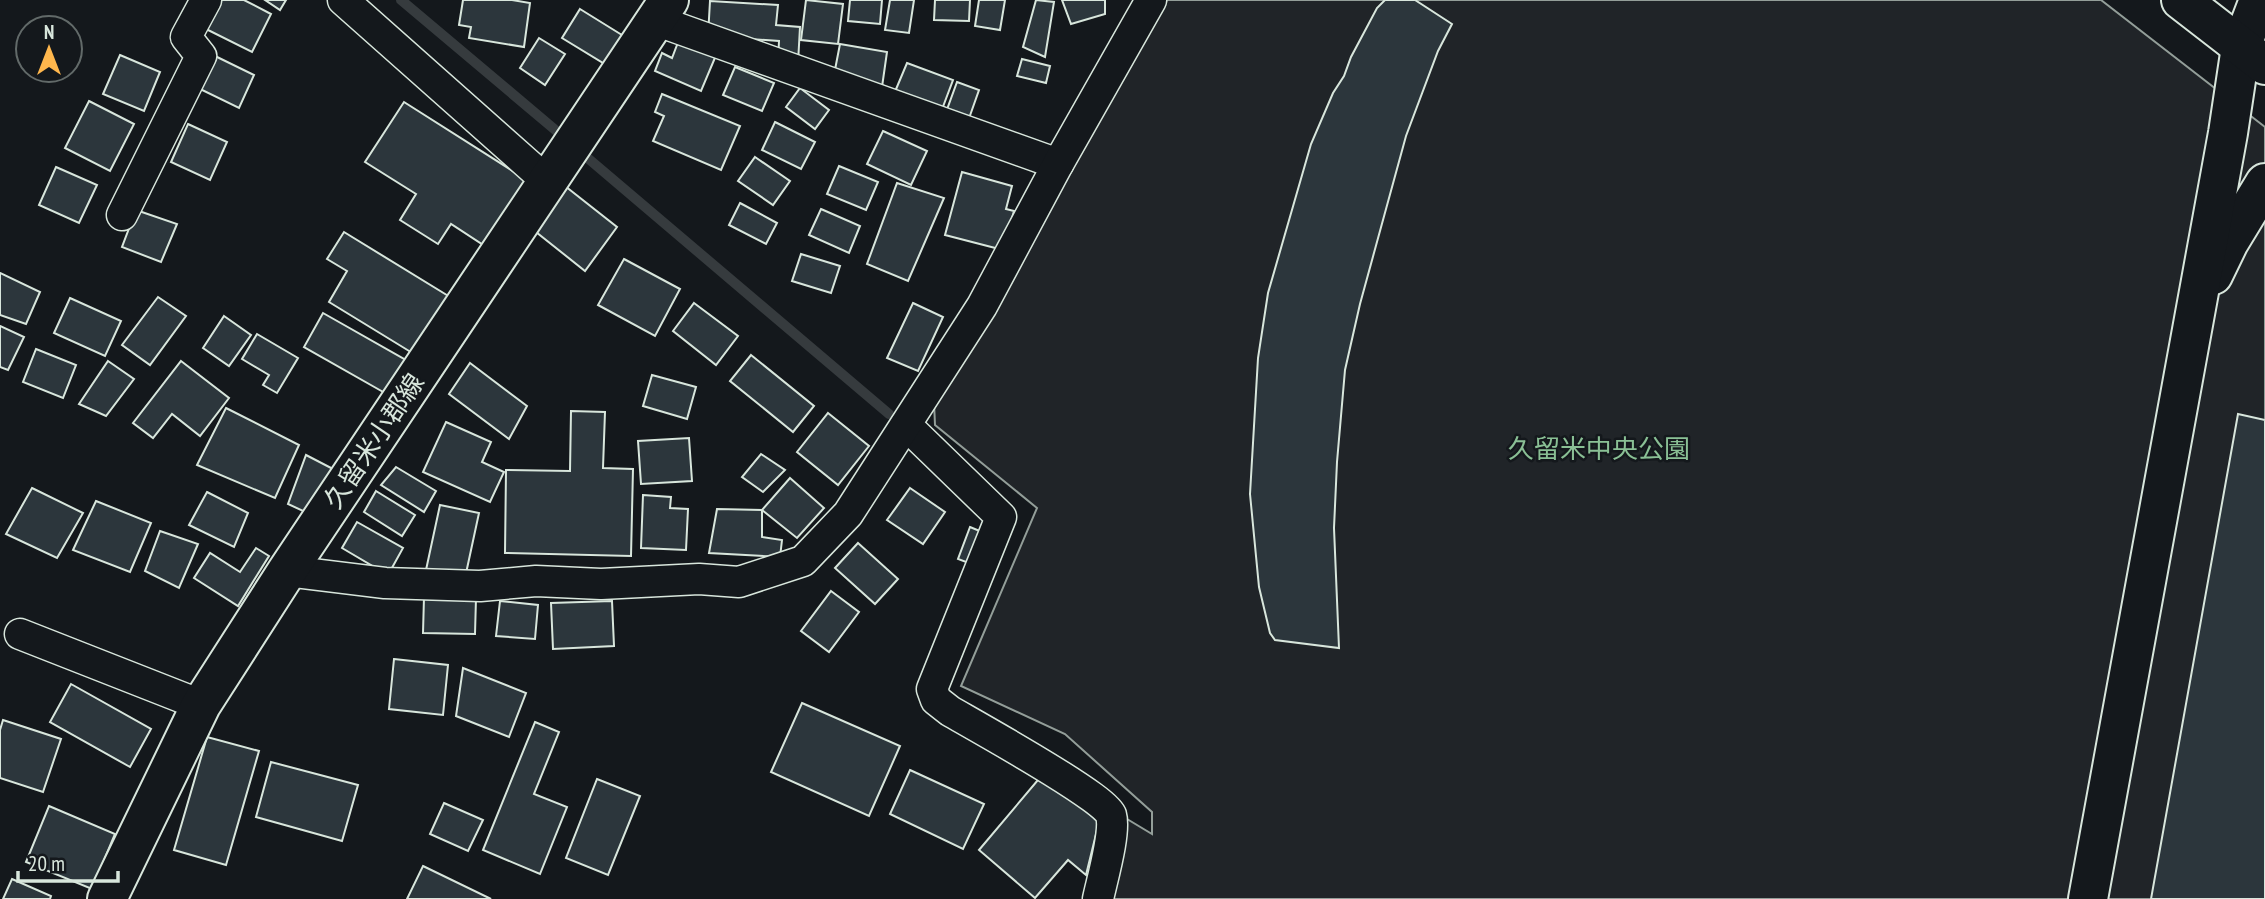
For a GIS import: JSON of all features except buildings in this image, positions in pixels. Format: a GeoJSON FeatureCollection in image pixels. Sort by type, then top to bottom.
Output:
{"type":"FeatureCollection","features":[{"type":"Feature","properties":{"kind":"main road"},"geometry":{"type":"LineString","coordinates":[[2181,0],[2253,56]]}},
{"type":"Feature","properties":{"kind":"main road"},"geometry":{"type":"LineString","coordinates":[[2088,899],[2194,313],[2253,56],[2259,0]]}},
{"type":"Feature","properties":{"kind":"main road","name":"久留米小郡線"},"geometry":{"type":"LineString","coordinates":[[107,899],[201,705],[662,10]]}},
{"type":"Feature","properties":{"kind":"main road"},"geometry":{"type":"LineString","coordinates":[[2194,313],[2229,242],[2265,183]]}},
{"type":"Feature","properties":{"kind":"street"},"geometry":{"type":"LineString","coordinates":[[122,215],[201,56],[186,37],[206,0]]}},
{"type":"Feature","properties":{"kind":"street"},"geometry":{"type":"LineString","coordinates":[[343,0],[548,182]]}},
{"type":"Feature","properties":{"kind":"street"},"geometry":{"type":"LineString","coordinates":[[288,571],[385,583],[480,586],[536,581],[601,584],[699,579],[739,582],[803,561],[848,514],[982,306],[1058,164],[1152,0]]}},
{"type":"Feature","properties":{"kind":"street"},"geometry":{"type":"LineString","coordinates":[[662,10],[1058,164]]}},
{"type":"Feature","properties":{"kind":"street"},"geometry":{"type":"LineString","coordinates":[[906,425],[1001,517],[932,689],[936,700],[1087,793],[1110,811],[1113,824],[1098,899]]}},
{"type":"Feature","properties":{"kind":"street"},"geometry":{"type":"LineString","coordinates":[[20,634],[201,705]]}},
{"type":"Feature","properties":{"kind":"green space","name":"久留米中央公園"},"geometry":{"type":"Polygon","coordinates":[[[1167,0],[2101,0],[2265,127],[2265,899],[1110,899],[1127,819],[1152,834],[1152,812],[1065,734],[961,686],[1037,508],[935,425],[934,402],[1167,0]]]}},
{"type":"Feature","properties":{"kind":"waterway"},"geometry":{"type":"LineString","coordinates":[[401,0],[566,139]]}},
{"type":"Feature","properties":{"kind":"waterway"},"geometry":{"type":"LineString","coordinates":[[577,149],[889,414]]}}]}
